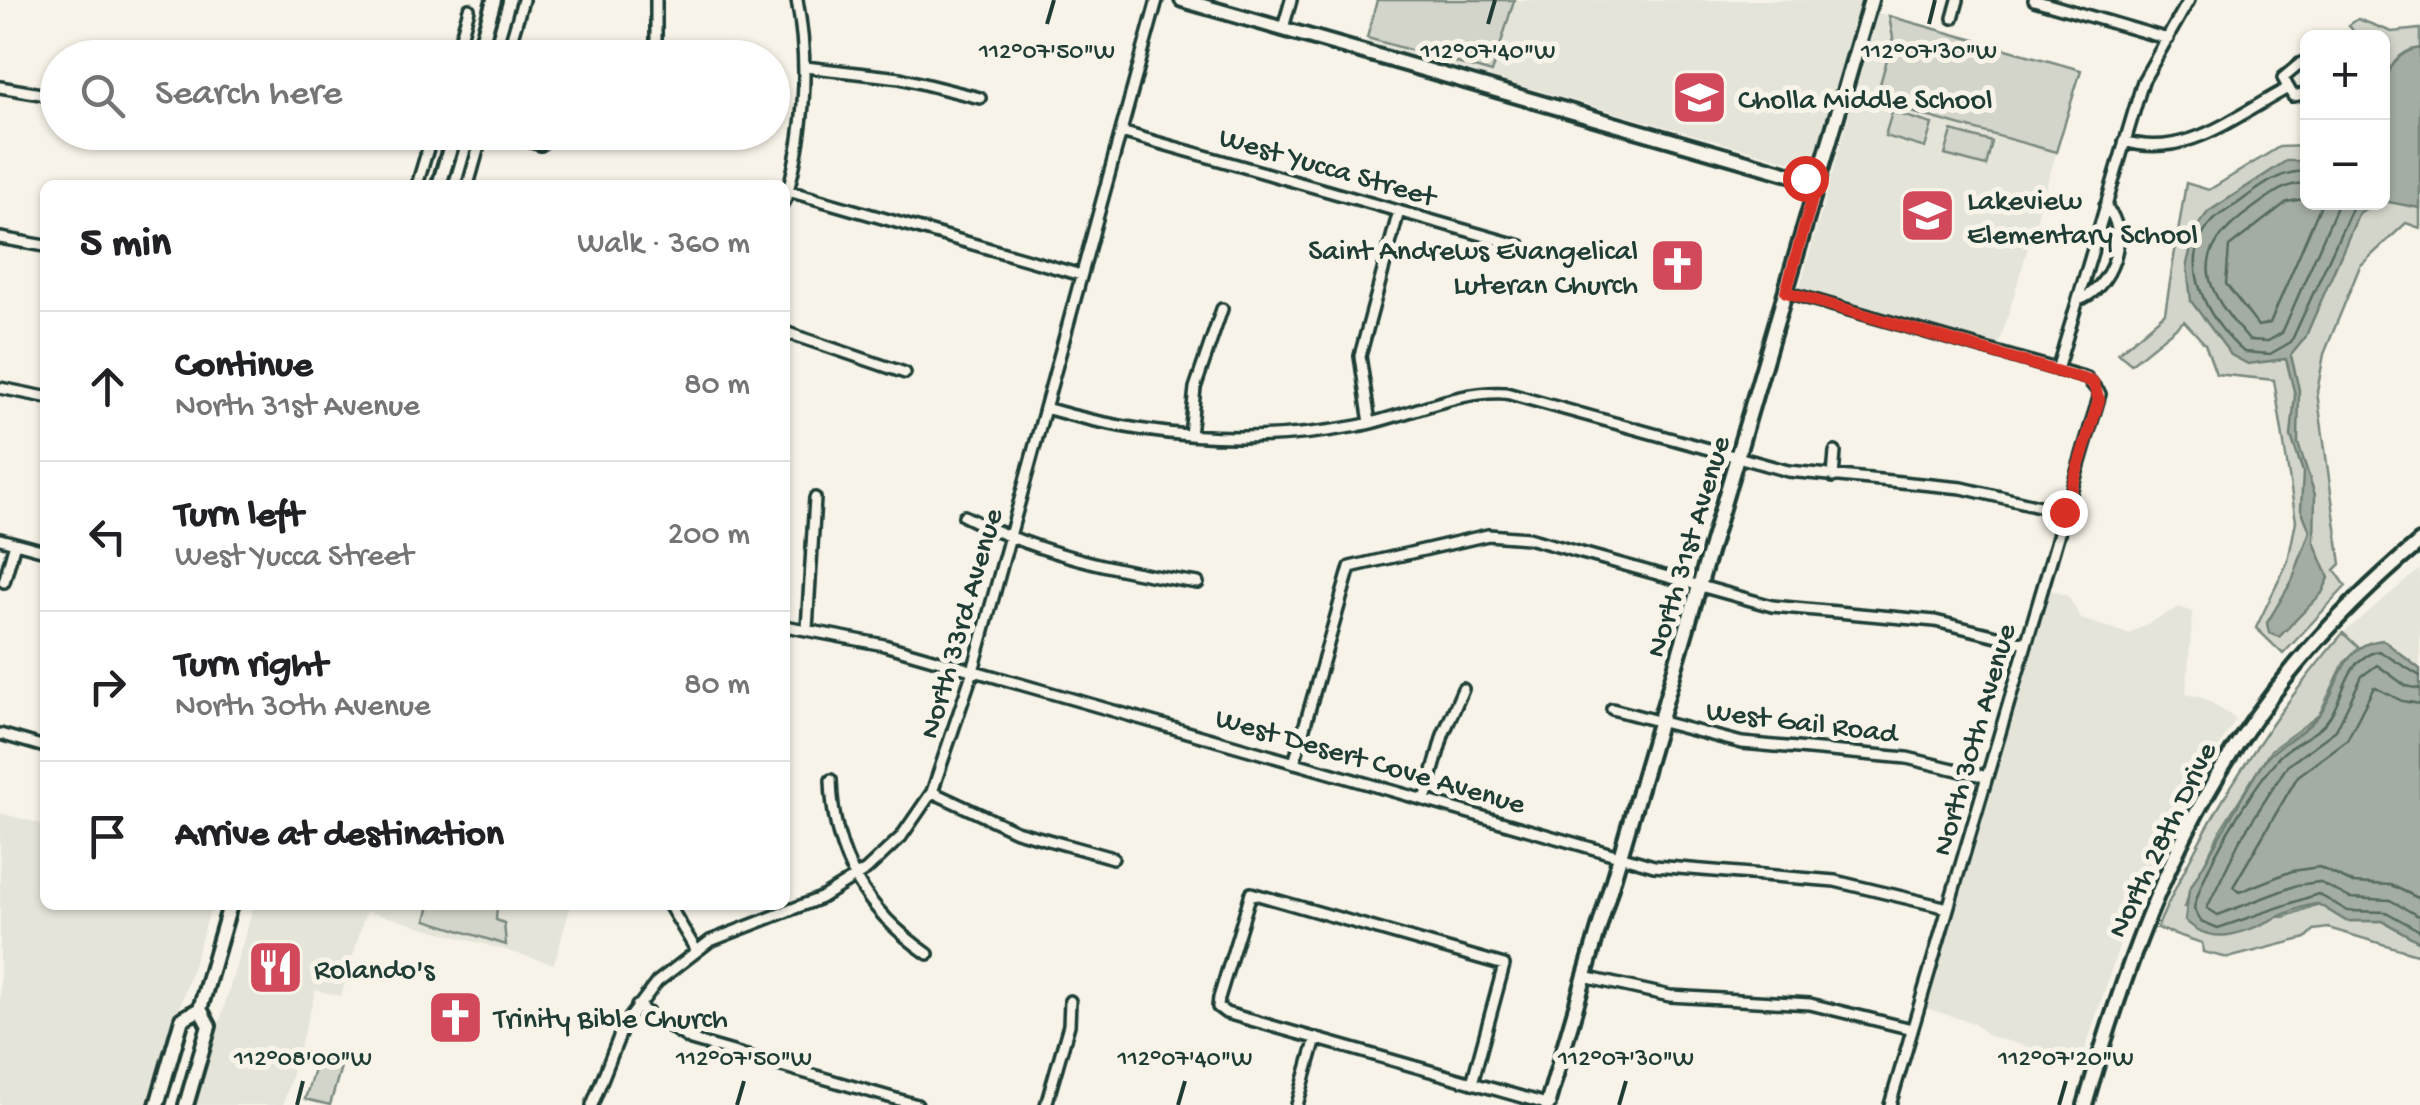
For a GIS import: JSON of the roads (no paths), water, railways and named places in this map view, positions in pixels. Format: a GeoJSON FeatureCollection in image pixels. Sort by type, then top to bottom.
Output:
{"type":"FeatureCollection","features":[{"type":"Feature","properties":{"kind":"street"},"geometry":{"type":"LineString","coordinates":[[482,40],[494,0]]}},
{"type":"Feature","properties":{"kind":"street"},"geometry":{"type":"LineString","coordinates":[[511,40],[523,0]]}},
{"type":"Feature","properties":{"kind":"street"},"geometry":{"type":"LineString","coordinates":[[656,0],[656,40]]}},
{"type":"Feature","properties":{"kind":"street"},"geometry":{"type":"LineString","coordinates":[[790,180],[802,133],[805,67],[797,0]]}},
{"type":"Feature","properties":{"kind":"street","name":"North 33rd Avenue"},"geometry":{"type":"LineString","coordinates":[[790,908],[821,898],[854,878],[901,837],[932,792],[1010,538],[1157,0]]}},
{"type":"Feature","properties":{"kind":"street"},"geometry":{"type":"LineString","coordinates":[[1182,0],[1817,182]]}},
{"type":"Feature","properties":{"kind":"street"},"geometry":{"type":"LineString","coordinates":[[1283,28],[1292,0]]}},
{"type":"Feature","properties":{"kind":"street","name":"North 31st Avenue"},"geometry":{"type":"LineString","coordinates":[[1548,1105],[1871,0]]}},
{"type":"Feature","properties":{"kind":"street"},"geometry":{"type":"LineString","coordinates":[[1952,18],[1958,0]]}},
{"type":"Feature","properties":{"kind":"street"},"geometry":{"type":"LineString","coordinates":[[2034,0],[2168,39]]}},
{"type":"Feature","properties":{"kind":"street"},"geometry":{"type":"LineString","coordinates":[[1786,292],[2057,370],[2143,81],[2189,0]]}},
{"type":"Feature","properties":{"kind":"street"},"geometry":{"type":"LineString","coordinates":[[460,40],[469,9]]}},
{"type":"Feature","properties":{"kind":"street"},"geometry":{"type":"LineString","coordinates":[[2300,64],[2283,78],[2293,96],[2300,94]]}},
{"type":"Feature","properties":{"kind":"street"},"geometry":{"type":"LineString","coordinates":[[805,67],[900,78],[980,98]]}},
{"type":"Feature","properties":{"kind":"street"},"geometry":{"type":"LineString","coordinates":[[0,87],[40,94]]}},
{"type":"Feature","properties":{"kind":"street"},"geometry":{"type":"LineString","coordinates":[[2124,141],[2147,148],[2178,146],[2288,88]]}},
{"type":"Feature","properties":{"kind":"street","name":"West Yucca Street"},"geometry":{"type":"LineString","coordinates":[[1121,132],[1521,246]]}},
{"type":"Feature","properties":{"kind":"street"},"geometry":{"type":"LineString","coordinates":[[419,180],[428,150]]}},
{"type":"Feature","properties":{"kind":"street"},"geometry":{"type":"LineString","coordinates":[[441,180],[450,150]]}},
{"type":"Feature","properties":{"kind":"street"},"geometry":{"type":"LineString","coordinates":[[469,180],[478,150]]}},
{"type":"Feature","properties":{"kind":"street"},"geometry":{"type":"LineString","coordinates":[[790,197],[1081,276]]}},
{"type":"Feature","properties":{"kind":"street"},"geometry":{"type":"LineString","coordinates":[[2078,300],[2090,296],[2112,267],[2117,232],[2114,214],[2105,206]]}},
{"type":"Feature","properties":{"kind":"street"},"geometry":{"type":"LineString","coordinates":[[1370,423],[1360,356],[1398,211]]}},
{"type":"Feature","properties":{"kind":"street"},"geometry":{"type":"LineString","coordinates":[[0,238],[40,245]]}},
{"type":"Feature","properties":{"kind":"street"},"geometry":{"type":"LineString","coordinates":[[1190,436],[1195,388],[1222,309]]}},
{"type":"Feature","properties":{"kind":"street"},"geometry":{"type":"LineString","coordinates":[[790,334],[905,372]]}},
{"type":"Feature","properties":{"kind":"street","name":"North 30th Avenue"},"geometry":{"type":"LineString","coordinates":[[1890,1105],[2099,400],[2097,388],[2087,378],[2057,370]]}},
{"type":"Feature","properties":{"kind":"street"},"geometry":{"type":"LineString","coordinates":[[0,388],[40,397]]}},
{"type":"Feature","properties":{"kind":"street"},"geometry":{"type":"LineString","coordinates":[[1045,408],[1100,424],[1190,436],[1264,438],[1370,423],[1476,394],[1506,393],[1788,471],[1962,488],[2064,512]]}},
{"type":"Feature","properties":{"kind":"street"},"geometry":{"type":"LineString","coordinates":[[1834,477],[1835,452]]}},
{"type":"Feature","properties":{"kind":"street"},"geometry":{"type":"LineString","coordinates":[[806,629],[816,498]]}},
{"type":"Feature","properties":{"kind":"street"},"geometry":{"type":"LineString","coordinates":[[964,516],[1010,538],[1107,567],[1198,584]]}},
{"type":"Feature","properties":{"kind":"street"},"geometry":{"type":"LineString","coordinates":[[1294,763],[1350,567],[1488,535],[1508,535],[1772,606],[1935,621],[2026,643]]}},
{"type":"Feature","properties":{"kind":"street"},"geometry":{"type":"LineString","coordinates":[[0,539],[40,550]]}},
{"type":"Feature","properties":{"kind":"street","name":"North 28th Drive"},"geometry":{"type":"LineString","coordinates":[[2085,1105],[2117,994],[2152,901],[2232,746],[2315,640],[2420,542]]}},
{"type":"Feature","properties":{"kind":"street"},"geometry":{"type":"LineString","coordinates":[[4,582],[15,543]]}},
{"type":"Feature","properties":{"kind":"street","name":"West Desert Cove Avenue"},"geometry":{"type":"LineString","coordinates":[[790,627],[972,671],[1674,870],[1835,880],[1948,908]]}},
{"type":"Feature","properties":{"kind":"street"},"geometry":{"type":"LineString","coordinates":[[1425,800],[1448,722],[1463,689]]}},
{"type":"Feature","properties":{"kind":"street","name":"West Gail Road"},"geometry":{"type":"LineString","coordinates":[[1612,709],[1742,743],[1907,758],[1987,777]]}},
{"type":"Feature","properties":{"kind":"street"},"geometry":{"type":"LineString","coordinates":[[0,734],[40,746]]}},
{"type":"Feature","properties":{"kind":"street"},"geometry":{"type":"LineString","coordinates":[[831,780],[839,841],[854,878],[887,923],[928,954]]}},
{"type":"Feature","properties":{"kind":"street"},"geometry":{"type":"LineString","coordinates":[[932,792],[1016,831],[1112,858]]}},
{"type":"Feature","properties":{"kind":"street"},"geometry":{"type":"LineString","coordinates":[[1472,1083],[1504,965],[1251,892],[1218,1006],[1226,1013],[1548,1105]]}},
{"type":"Feature","properties":{"kind":"street"},"geometry":{"type":"LineString","coordinates":[[186,1105],[208,1026],[200,1009],[229,910]]}},
{"type":"Feature","properties":{"kind":"street"},"geometry":{"type":"LineString","coordinates":[[672,910],[696,950]]}},
{"type":"Feature","properties":{"kind":"street","name":"North 33rd Avenue"},"geometry":{"type":"LineString","coordinates":[[592,1105],[610,1052],[636,1006],[696,950],[749,922],[785,910]]}},
{"type":"Feature","properties":{"kind":"street"},"geometry":{"type":"LineString","coordinates":[[1584,977],[1670,996],[1751,997],[1810,1004],[1912,1029]]}},
{"type":"Feature","properties":{"kind":"street"},"geometry":{"type":"LineString","coordinates":[[1046,1105],[1069,1025],[1070,1000]]}},
{"type":"Feature","properties":{"kind":"street"},"geometry":{"type":"LineString","coordinates":[[636,1006],[672,1030],[706,1045],[916,1105]]}},
{"type":"Feature","properties":{"kind":"street"},"geometry":{"type":"LineString","coordinates":[[157,1105],[182,1019],[200,1009]]}},
{"type":"Feature","properties":{"kind":"street"},"geometry":{"type":"LineString","coordinates":[[1296,1105],[1316,1038]]}},
{"type":"Feature","properties":{"kind":"water"},"geometry":{"type":"Polygon","coordinates":[[[2420,48],[2420,208],[2390,202],[2390,69],[2402,55],[2420,48]]]}},
{"type":"Feature","properties":{"kind":"water"},"geometry":{"type":"Polygon","coordinates":[[[2286,161],[2300,161],[2300,210],[2364,210],[2359,213],[2305,338],[2291,355],[2299,390],[2298,443],[2315,495],[2314,542],[2329,578],[2322,593],[2279,637],[2269,633],[2267,623],[2292,581],[2310,531],[2301,509],[2303,472],[2291,436],[2295,395],[2286,359],[2248,364],[2231,355],[2191,301],[2187,264],[2195,230],[2208,212],[2286,161]]]}},
{"type":"Feature","properties":{"kind":"water"},"geometry":{"type":"Polygon","coordinates":[[[2383,640],[2420,669],[2420,942],[2383,921],[2346,921],[2318,904],[2233,934],[2216,936],[2200,931],[2185,920],[2189,890],[2259,768],[2319,715],[2349,658],[2368,643],[2383,640]]]}},
{"type":"Feature","properties":{"kind":"place","name":"Cholla Middle School"},"geometry":{"type":"Point","coordinates":[1699,98]}},
{"type":"Feature","properties":{"kind":"place","name":"Lakeview Elementary School"},"geometry":{"type":"Point","coordinates":[1928,216]}},
{"type":"Feature","properties":{"kind":"place","name":"Saint Andrews Evangelical Luteran Church"},"geometry":{"type":"Point","coordinates":[1677,266]}},
{"type":"Feature","properties":{"kind":"place","name":"Rolando's"},"geometry":{"type":"Point","coordinates":[275,968]}},
{"type":"Feature","properties":{"kind":"place","name":"Trinity Bible Church"},"geometry":{"type":"Point","coordinates":[455,1017]}}]}
